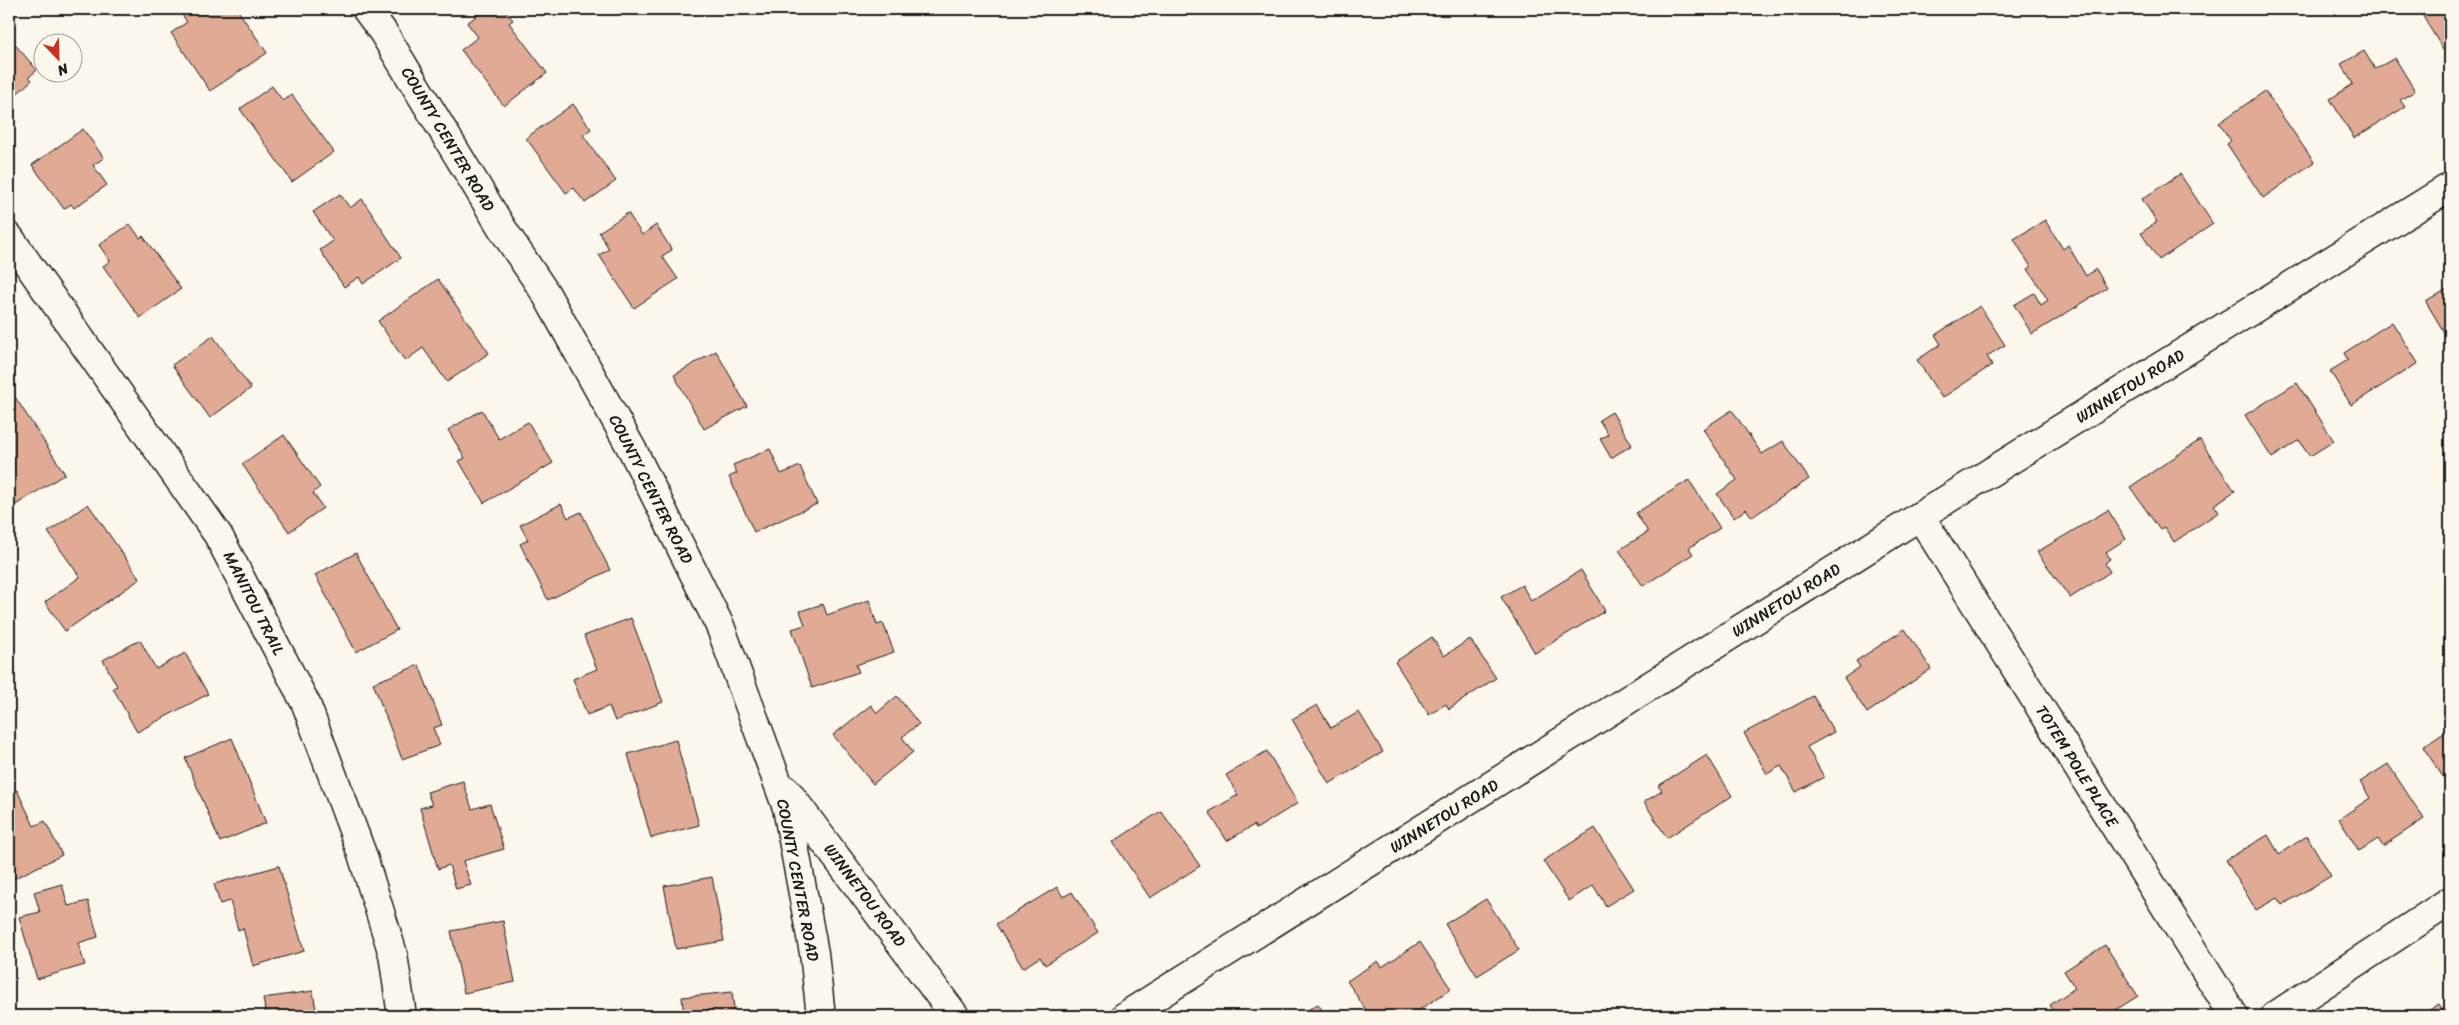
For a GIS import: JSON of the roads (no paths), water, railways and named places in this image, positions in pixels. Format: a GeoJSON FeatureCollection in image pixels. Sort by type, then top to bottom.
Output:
{"type":"FeatureCollection","features":[{"type":"Feature","properties":{"kind":"street","name":"COUNTY CENTER ROAD"},"geometry":{"type":"LineString","coordinates":[[366,9],[383,32],[502,228],[546,294],[634,453],[720,626],[787,808],[814,953],[821,1016]]}},
{"type":"Feature","properties":{"kind":"street","name":"WINNETOU ROAD"},"geometry":{"type":"LineString","coordinates":[[1125,1016],[1920,516],[2450,187]]}},
{"type":"Feature","properties":{"kind":"street","name":"MANITOU TRAIL"},"geometry":{"type":"LineString","coordinates":[[9,237],[218,534],[306,704],[368,872],[393,954],[402,1016]]}},
{"type":"Feature","properties":{"kind":"street","name":"TOTEM POLE PLACE"},"geometry":{"type":"LineString","coordinates":[[1920,516],[2234,1016]]}},
{"type":"Feature","properties":{"kind":"street","name":"WINNETOU ROAD"},"geometry":{"type":"LineString","coordinates":[[775,774],[955,1016]]}},
{"type":"Feature","properties":{"kind":"street"},"geometry":{"type":"LineString","coordinates":[[2275,1016],[2450,901]]}}]}
